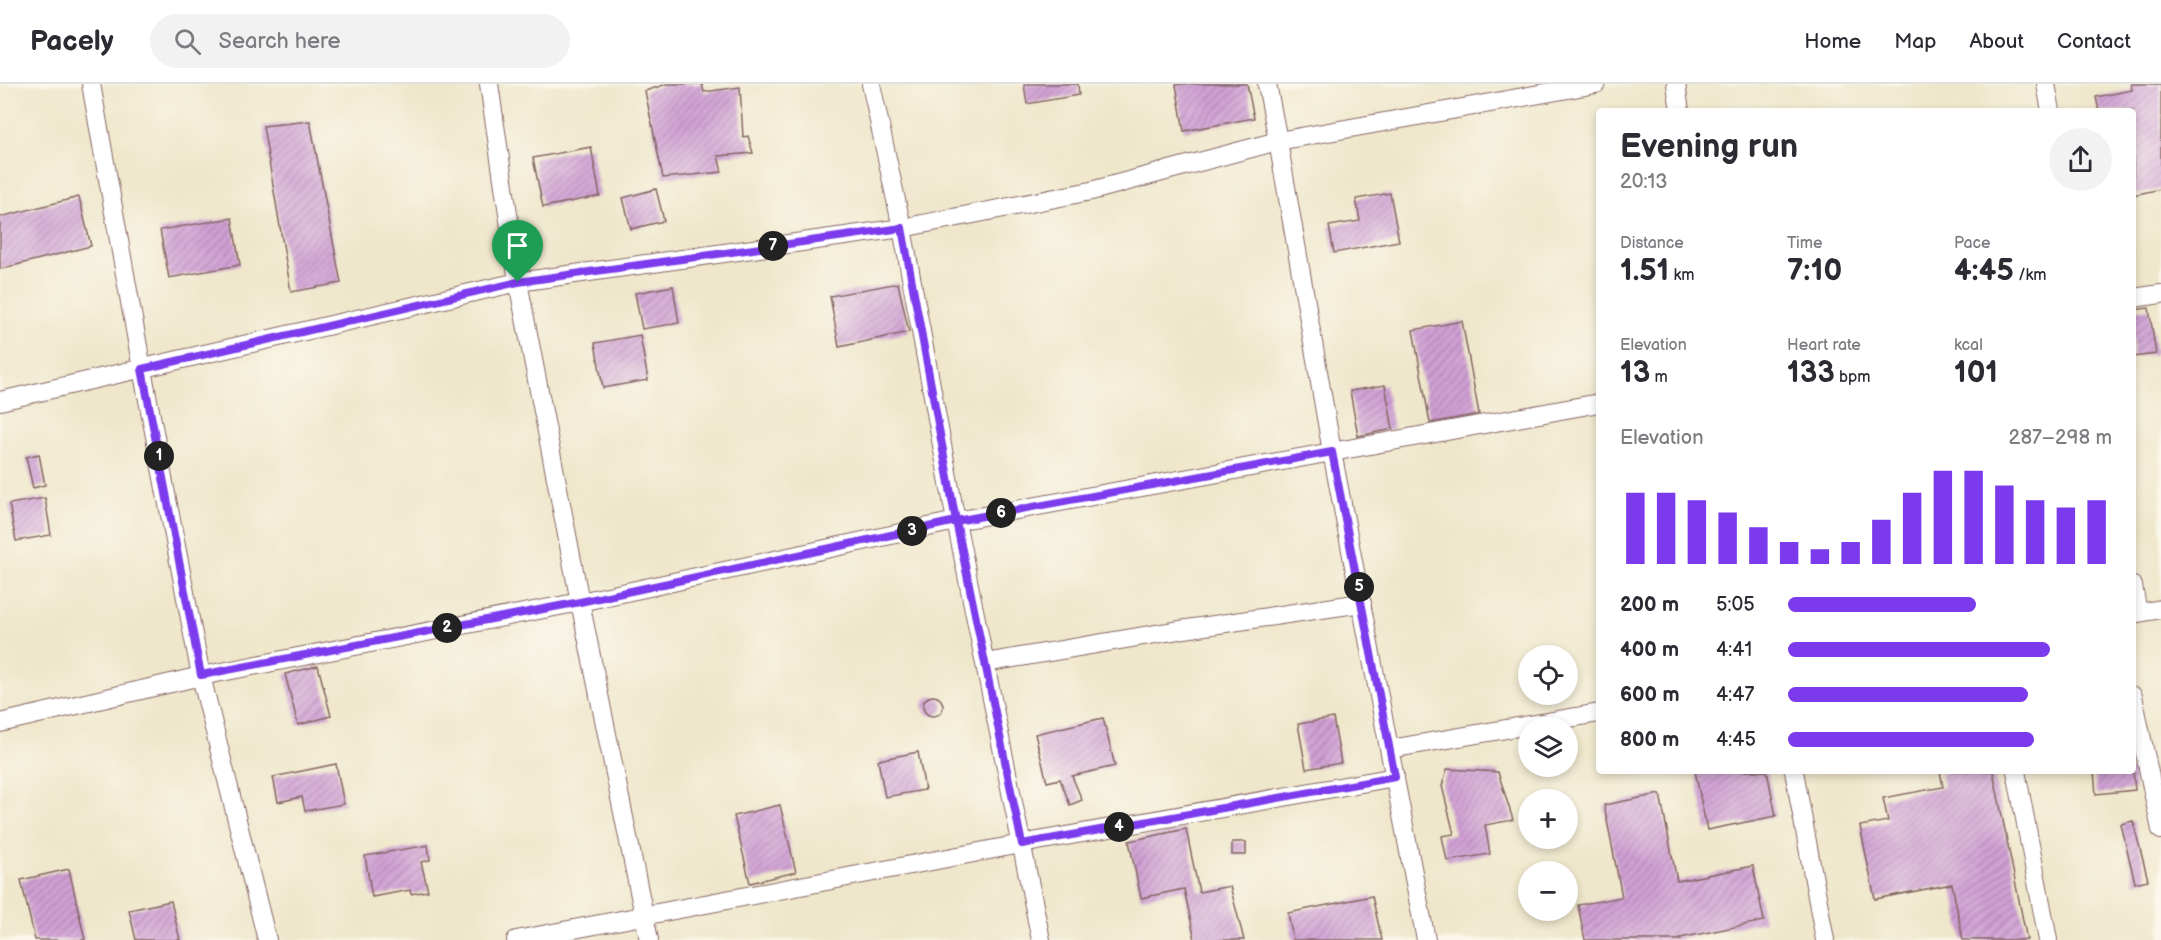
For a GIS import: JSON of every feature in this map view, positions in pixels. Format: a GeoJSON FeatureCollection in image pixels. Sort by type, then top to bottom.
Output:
{"type":"FeatureCollection","features":[{"type":"Feature","properties":{"kind":"street"},"geometry":{"type":"LineString","coordinates":[[91,84],[142,369],[201,675],[267,940]]}},
{"type":"Feature","properties":{"kind":"street"},"geometry":{"type":"LineString","coordinates":[[489,84],[518,282],[649,940]]}},
{"type":"Feature","properties":{"kind":"street"},"geometry":{"type":"LineString","coordinates":[[871,84],[902,228],[956,521],[1041,940]]}},
{"type":"Feature","properties":{"kind":"street"},"geometry":{"type":"LineString","coordinates":[[1266,84],[1332,452],[1426,940]]}},
{"type":"Feature","properties":{"kind":"street"},"geometry":{"type":"LineString","coordinates":[[0,400],[518,282],[902,228],[1091,191],[1278,141],[1596,84]]}},
{"type":"Feature","properties":{"kind":"street"},"geometry":{"type":"LineString","coordinates":[[1676,84],[1680,108]]}},
{"type":"Feature","properties":{"kind":"street"},"geometry":{"type":"LineString","coordinates":[[2046,84],[2050,108]]}},
{"type":"Feature","properties":{"kind":"street"},"geometry":{"type":"LineString","coordinates":[[2136,298],[2161,294]]}},
{"type":"Feature","properties":{"kind":"street"},"geometry":{"type":"LineString","coordinates":[[0,723],[201,675],[580,602],[956,521],[1596,404]]}},
{"type":"Feature","properties":{"kind":"street"},"geometry":{"type":"LineString","coordinates":[[985,663],[1179,630],[1362,603]]}},
{"type":"Feature","properties":{"kind":"street"},"geometry":{"type":"LineString","coordinates":[[2136,614],[2161,609]]}},
{"type":"Feature","properties":{"kind":"street"},"geometry":{"type":"LineString","coordinates":[[2136,710],[2161,830]]}},
{"type":"Feature","properties":{"kind":"street"},"geometry":{"type":"LineString","coordinates":[[1390,749],[1596,714]]}},
{"type":"Feature","properties":{"kind":"street"},"geometry":{"type":"LineString","coordinates":[[1795,774],[1825,940]]}},
{"type":"Feature","properties":{"kind":"street"},"geometry":{"type":"LineString","coordinates":[[2017,774],[2048,940]]}},
{"type":"Feature","properties":{"kind":"street"},"geometry":{"type":"LineString","coordinates":[[516,940],[1022,844],[1395,777]]}},
{"type":"Feature","properties":{"kind":"building"},"geometry":{"type":"Polygon","coordinates":[[[667,84],[702,84],[704,92],[740,87],[743,137],[748,136],[753,153],[718,156],[722,172],[663,178],[645,91],[667,84]]]}},
{"type":"Feature","properties":{"kind":"building"},"geometry":{"type":"Polygon","coordinates":[[[1024,84],[1078,84],[1079,95],[1027,104],[1024,84]]]}},
{"type":"Feature","properties":{"kind":"building"},"geometry":{"type":"Polygon","coordinates":[[[1247,84],[1254,118],[1184,131],[1176,85],[1247,84]]]}},
{"type":"Feature","properties":{"kind":"building"},"geometry":{"type":"Polygon","coordinates":[[[2131,84],[2161,84],[2161,189],[2136,194],[2136,108],[2098,108],[2096,97],[2132,90],[2131,84]]]}},
{"type":"Feature","properties":{"kind":"building"},"geometry":{"type":"Polygon","coordinates":[[[310,121],[341,283],[291,292],[263,126],[310,121]]]}},
{"type":"Feature","properties":{"kind":"building"},"geometry":{"type":"Polygon","coordinates":[[[591,147],[600,196],[543,207],[533,158],[591,147]]]}},
{"type":"Feature","properties":{"kind":"building"},"geometry":{"type":"Polygon","coordinates":[[[656,189],[664,221],[631,229],[623,198],[656,189]]]}},
{"type":"Feature","properties":{"kind":"building"},"geometry":{"type":"Polygon","coordinates":[[[1390,193],[1399,241],[1334,253],[1329,226],[1360,221],[1356,199],[1390,193]]]}},
{"type":"Feature","properties":{"kind":"building"},"geometry":{"type":"Polygon","coordinates":[[[79,197],[91,246],[0,269],[0,217],[79,197]]]}},
{"type":"Feature","properties":{"kind":"building"},"geometry":{"type":"Polygon","coordinates":[[[232,218],[240,265],[169,278],[160,230],[232,218]]]}},
{"type":"Feature","properties":{"kind":"building"},"geometry":{"type":"Polygon","coordinates":[[[898,283],[909,332],[839,347],[830,296],[898,283]]]}},
{"type":"Feature","properties":{"kind":"building"},"geometry":{"type":"Polygon","coordinates":[[[673,286],[679,323],[642,329],[635,293],[673,286]]]}},
{"type":"Feature","properties":{"kind":"building"},"geometry":{"type":"Polygon","coordinates":[[[2149,308],[2156,354],[2136,357],[2136,310],[2149,308]]]}},
{"type":"Feature","properties":{"kind":"building"},"geometry":{"type":"Polygon","coordinates":[[[1462,321],[1479,414],[1430,423],[1413,330],[1462,321]]]}},
{"type":"Feature","properties":{"kind":"building"},"geometry":{"type":"Polygon","coordinates":[[[640,335],[648,380],[603,388],[595,343],[640,335]]]}},
{"type":"Feature","properties":{"kind":"building"},"geometry":{"type":"Polygon","coordinates":[[[1385,385],[1393,429],[1358,436],[1350,391],[1385,385]]]}},
{"type":"Feature","properties":{"kind":"building"},"geometry":{"type":"Polygon","coordinates":[[[39,454],[45,485],[33,488],[26,457],[39,454]]]}},
{"type":"Feature","properties":{"kind":"building"},"geometry":{"type":"Polygon","coordinates":[[[45,498],[51,535],[16,541],[9,504],[45,498]]]}},
{"type":"Feature","properties":{"kind":"building"},"geometry":{"type":"Polygon","coordinates":[[[318,666],[331,716],[298,725],[285,674],[318,666]]]}},
{"type":"Feature","properties":{"kind":"building"},"geometry":{"type":"Polygon","coordinates":[[[933,696],[940,699],[943,706],[940,713],[933,716],[926,713],[923,706],[926,699],[933,696]]]}},
{"type":"Feature","properties":{"kind":"building"},"geometry":{"type":"Polygon","coordinates":[[[1103,718],[1115,766],[1072,776],[1082,800],[1070,805],[1060,779],[1047,782],[1035,734],[1103,718]]]}},
{"type":"Feature","properties":{"kind":"building"},"geometry":{"type":"Polygon","coordinates":[[[1333,718],[1341,763],[1306,769],[1298,724],[1333,718]]]}},
{"type":"Feature","properties":{"kind":"building"},"geometry":{"type":"Polygon","coordinates":[[[918,752],[925,790],[885,797],[878,760],[918,752]]]}},
{"type":"Feature","properties":{"kind":"building"},"geometry":{"type":"Polygon","coordinates":[[[336,764],[344,804],[305,811],[302,797],[278,802],[273,777],[336,764]]]}},
{"type":"Feature","properties":{"kind":"building"},"geometry":{"type":"Polygon","coordinates":[[[1447,769],[1498,772],[1513,820],[1485,825],[1490,854],[1447,861],[1442,836],[1454,834],[1442,786],[1447,769]]]}},
{"type":"Feature","properties":{"kind":"building"},"geometry":{"type":"Polygon","coordinates":[[[1696,774],[1768,774],[1776,816],[1707,830],[1696,774]]]}},
{"type":"Feature","properties":{"kind":"building"},"geometry":{"type":"Polygon","coordinates":[[[1941,774],[1994,774],[2027,940],[1963,940],[1952,884],[1875,899],[1860,826],[1888,821],[1883,798],[1943,787],[1941,774]]]}},
{"type":"Feature","properties":{"kind":"building"},"geometry":{"type":"Polygon","coordinates":[[[2094,774],[2133,774],[2135,790],[2096,794],[2094,774]]]}},
{"type":"Feature","properties":{"kind":"building"},"geometry":{"type":"Polygon","coordinates":[[[1660,794],[1677,881],[1753,866],[1764,921],[1680,938],[1681,940],[1585,940],[1578,905],[1622,897],[1604,805],[1660,794]]]}},
{"type":"Feature","properties":{"kind":"building"},"geometry":{"type":"Polygon","coordinates":[[[780,805],[796,872],[750,883],[734,816],[780,805]]]}},
{"type":"Feature","properties":{"kind":"building"},"geometry":{"type":"Polygon","coordinates":[[[2133,821],[2148,880],[2135,883],[2121,824],[2133,821]]]}},
{"type":"Feature","properties":{"kind":"building"},"geometry":{"type":"Polygon","coordinates":[[[1186,829],[1199,892],[1230,886],[1244,940],[1195,940],[1184,889],[1141,898],[1129,841],[1186,829]]]}},
{"type":"Feature","properties":{"kind":"building"},"geometry":{"type":"Polygon","coordinates":[[[1232,842],[1246,842],[1246,855],[1232,855],[1232,842]]]}},
{"type":"Feature","properties":{"kind":"building"},"geometry":{"type":"Polygon","coordinates":[[[428,845],[430,860],[421,862],[428,891],[411,894],[410,890],[372,897],[365,856],[428,845]]]}},
{"type":"Feature","properties":{"kind":"building"},"geometry":{"type":"Polygon","coordinates":[[[69,869],[85,940],[35,940],[21,880],[69,869]]]}},
{"type":"Feature","properties":{"kind":"building"},"geometry":{"type":"Polygon","coordinates":[[[1372,896],[1382,940],[1293,940],[1288,913],[1372,896]]]}},
{"type":"Feature","properties":{"kind":"building"},"geometry":{"type":"Polygon","coordinates":[[[171,901],[180,940],[136,940],[129,910],[171,901]]]}},
{"type":"Feature","properties":{"kind":"route"},"geometry":{"type":"LineString","coordinates":[[518,282],[142,369],[201,675],[580,602],[956,521],[1022,844],[1395,777],[1332,452],[956,521],[902,228],[518,282]]}}]}
